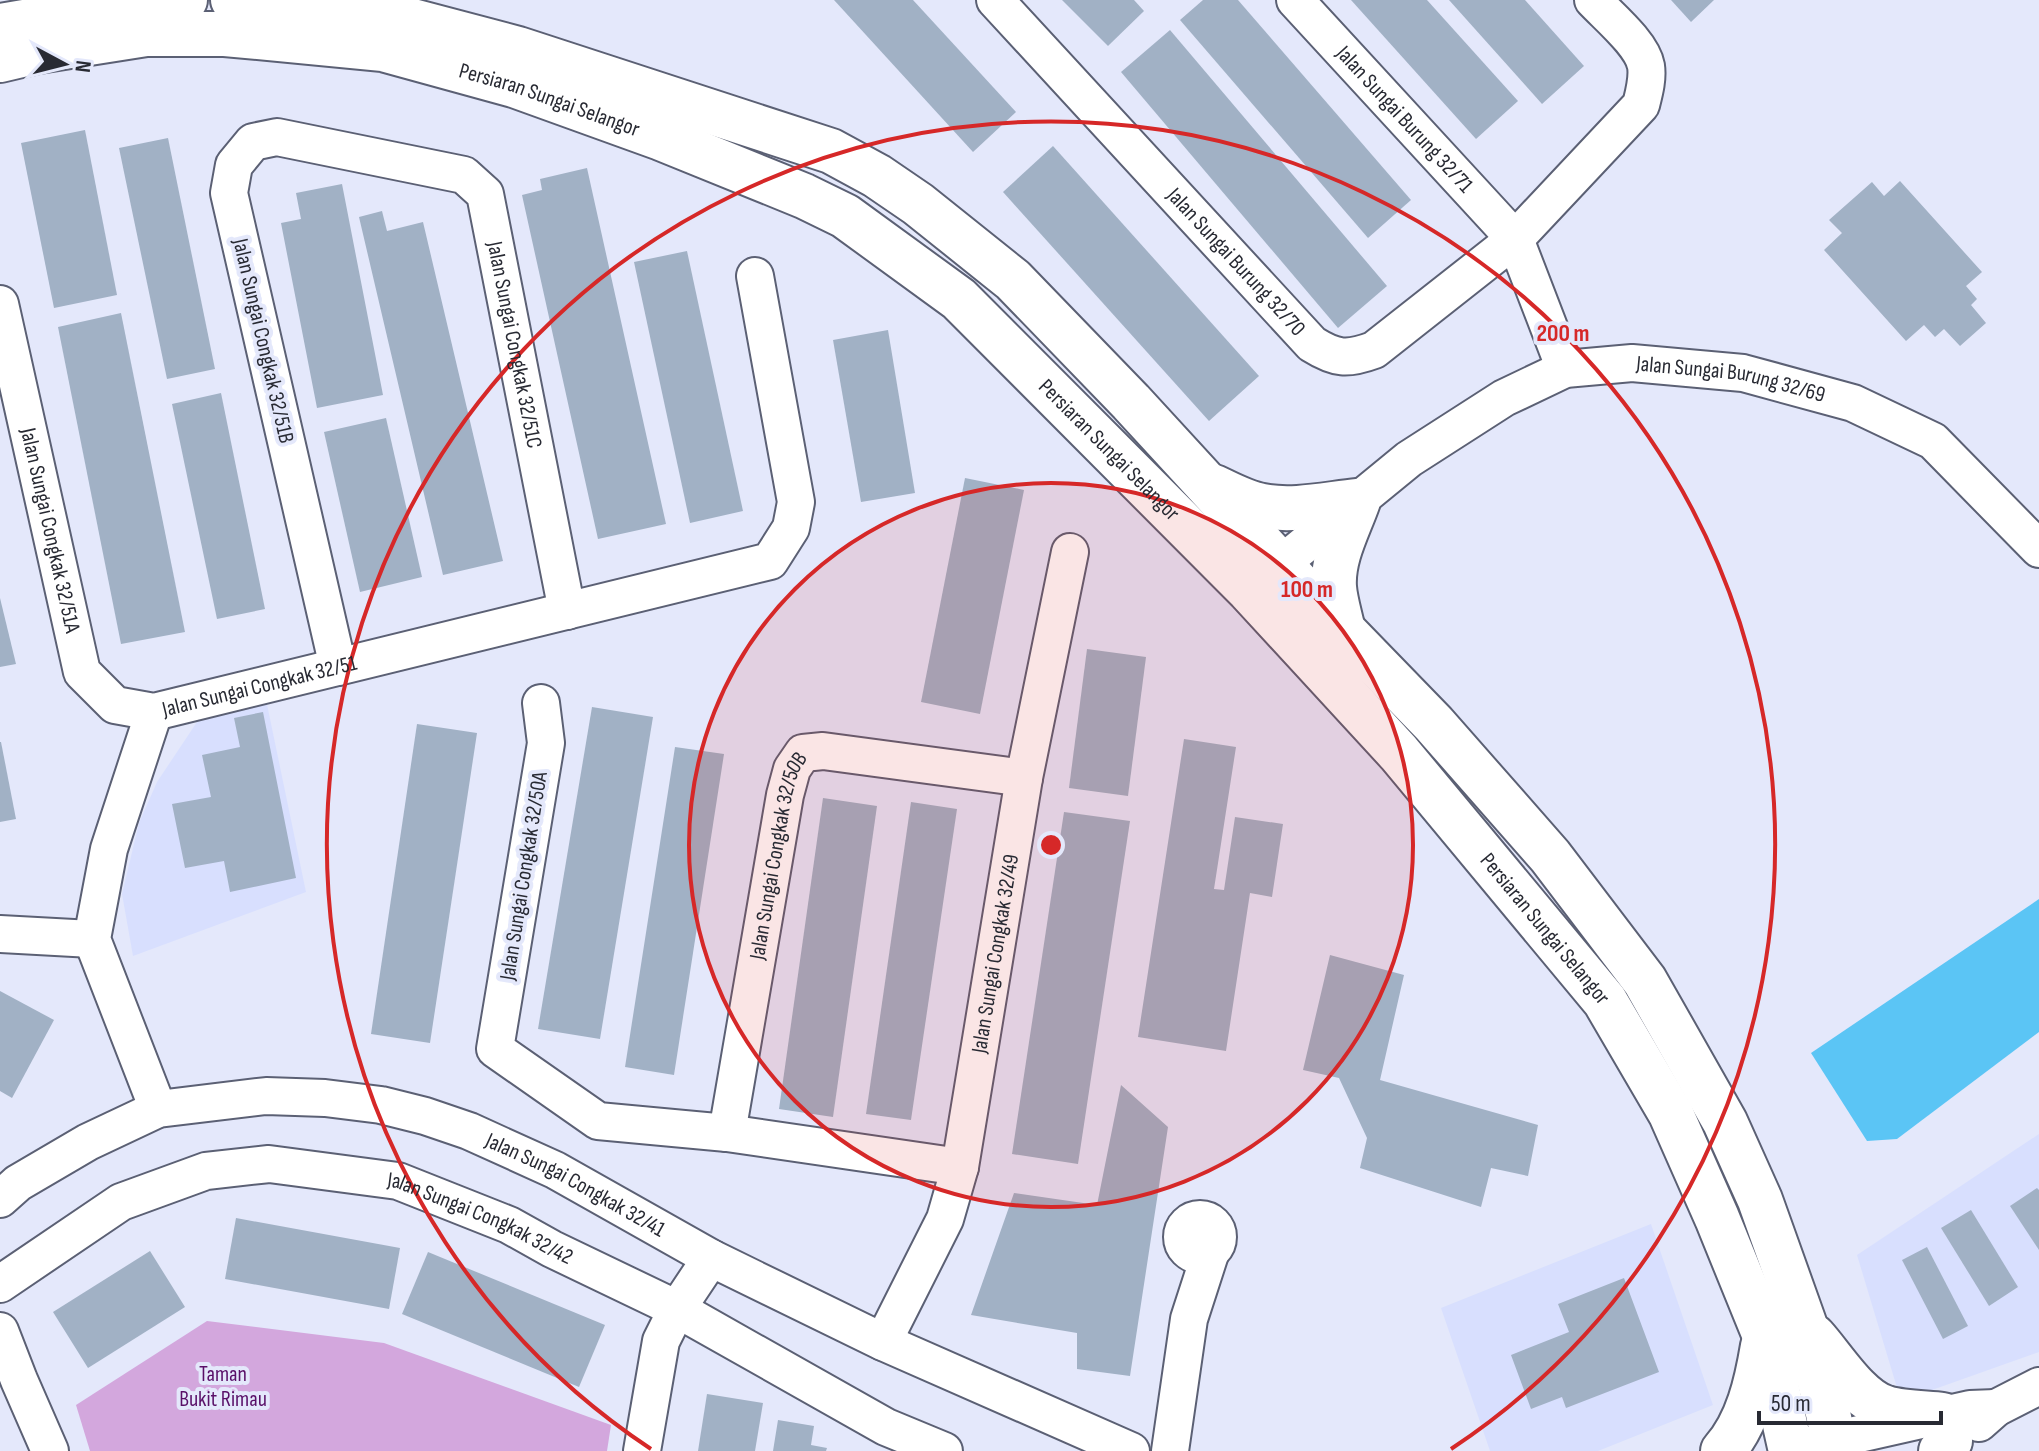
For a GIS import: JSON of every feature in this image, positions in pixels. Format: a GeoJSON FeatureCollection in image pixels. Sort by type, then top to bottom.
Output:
{"type":"FeatureCollection","features":[{"type":"Feature","properties":{"kind":"main road","name":"Persiaran Sungai Selangor"},"geometry":{"type":"LineString","coordinates":[[2,43],[58,6],[185,0]]}},
{"type":"Feature","properties":{"kind":"main road","name":"Persiaran Sungai Selangor"},"geometry":{"type":"LineString","coordinates":[[233,0],[382,13],[518,49],[831,151],[877,176],[918,204],[1013,280],[1208,484],[1264,578],[1399,753],[1605,1001],[1671,1114],[1717,1218],[1785,1331],[1835,1445]]}},
{"type":"Feature","properties":{"kind":"main road","name":"Persiaran Sungai Selangor"},"geometry":{"type":"LineString","coordinates":[[2,43],[38,51],[146,34],[225,34],[383,49],[514,85],[661,138],[804,196],[845,216],[959,299],[1264,578],[1343,631],[1434,724],[1539,844],[1645,981],[1725,1122],[1760,1200],[1785,1331],[1789,1451]]}},
{"type":"Feature","properties":{"kind":"main road"},"geometry":{"type":"LineString","coordinates":[[1208,484],[1233,497],[1261,506],[1295,508],[1358,501],[1334,573],[1343,631]]}},
{"type":"Feature","properties":{"kind":"main road"},"geometry":{"type":"LineString","coordinates":[[1723,1451],[1748,1406],[1760,1365],[1785,1331],[1866,1396],[1939,1439]]}},
{"type":"Feature","properties":{"kind":"street","name":"Jalan Sungai Burung 32/70"},"geometry":{"type":"LineString","coordinates":[[995,0],[1312,344],[1332,356],[1357,356],[1374,350],[1515,239],[1641,105],[1646,65],[1636,46],[1593,0]]}},
{"type":"Feature","properties":{"kind":"street","name":"Jalan Sungai Burung 32/71"},"geometry":{"type":"LineString","coordinates":[[1295,0],[1515,239]]}},
{"type":"Feature","properties":{"kind":"street","name":"Jalan Sungai Congkak 32/51B"},"geometry":{"type":"LineString","coordinates":[[338,667],[229,193],[234,165],[253,142],[277,137],[375,158]]}},
{"type":"Feature","properties":{"kind":"street","name":"Jalan Sungai Congkak 32/51C"},"geometry":{"type":"LineString","coordinates":[[375,158],[464,175],[485,194],[567,611]]}},
{"type":"Feature","properties":{"kind":"street"},"geometry":{"type":"LineString","coordinates":[[1515,239],[1565,369]]}},
{"type":"Feature","properties":{"kind":"street","name":"Jalan Sungai Congkak 32/51"},"geometry":{"type":"LineString","coordinates":[[92,939],[109,849],[154,712],[770,561],[791,528],[796,502],[755,276]]}},
{"type":"Feature","properties":{"kind":"street","name":"Jalan Sungai Congkak 32/51A"},"geometry":{"type":"LineString","coordinates":[[0,304],[82,672],[115,705],[154,712]]}},
{"type":"Feature","properties":{"kind":"street","name":"Jalan Sungai Burung 32/69"},"geometry":{"type":"LineString","coordinates":[[1264,578],[1409,459],[1504,398],[1565,369],[1632,363],[1743,373],[1853,403],[1933,441],[2039,549]]}},
{"type":"Feature","properties":{"kind":"street","name":"Jalan Sungai Congkak 32/49"},"geometry":{"type":"LineString","coordinates":[[883,1342],[945,1219],[960,1167],[1024,778],[1070,552]]}},
{"type":"Feature","properties":{"kind":"street","name":"Jalan Sungai Congkak 32/50A"},"geometry":{"type":"LineString","coordinates":[[541,703],[546,743],[495,1049],[598,1121],[727,1133]]}},
{"type":"Feature","properties":{"kind":"street","name":"Jalan Sungai Congkak 32/50B"},"geometry":{"type":"LineString","coordinates":[[727,1133],[785,795],[792,769],[803,753],[823,751],[1024,778]]}},
{"type":"Feature","properties":{"kind":"street"},"geometry":{"type":"LineString","coordinates":[[0,934],[92,939],[158,1109]]}},
{"type":"Feature","properties":{"kind":"street","name":"Jalan Sungai Congkak 32/41"},"geometry":{"type":"LineString","coordinates":[[0,1199],[18,1183],[88,1142],[158,1109],[266,1096],[325,1098],[381,1105],[469,1131],[555,1170],[711,1258],[883,1342],[1131,1451]]}},
{"type":"Feature","properties":{"kind":"street"},"geometry":{"type":"LineString","coordinates":[[727,1133],[960,1167]]}},
{"type":"Feature","properties":{"kind":"street","name":"Jalan Sungai Congkak 32/42"},"geometry":{"type":"LineString","coordinates":[[0,1284],[121,1202],[206,1171],[269,1164],[398,1181],[509,1225],[677,1309],[884,1439],[944,1451]]}},
{"type":"Feature","properties":{"kind":"street"},"geometry":{"type":"LineString","coordinates":[[1170,1451],[1198,1248]]}},
{"type":"Feature","properties":{"kind":"street"},"geometry":{"type":"LineString","coordinates":[[642,1451],[661,1341],[677,1309],[711,1258]]}},
{"type":"Feature","properties":{"kind":"street"},"geometry":{"type":"LineString","coordinates":[[0,1331],[10,1386],[50,1451]]}},
{"type":"Feature","properties":{"kind":"street"},"geometry":{"type":"LineString","coordinates":[[1789,1451],[1939,1439],[1976,1427],[1996,1408],[2039,1386]]}},
{"type":"Feature","properties":{"kind":"shaded area"},"geometry":{"type":"Polygon","coordinates":[[[263,685],[306,892],[133,956],[122,894],[139,823],[157,782],[197,722],[263,685]]]}},
{"type":"Feature","properties":{"kind":"shaded area"},"geometry":{"type":"Polygon","coordinates":[[[2039,1134],[2039,1352],[1901,1401],[1857,1255],[2039,1134]]]}},
{"type":"Feature","properties":{"kind":"shaded area"},"geometry":{"type":"Polygon","coordinates":[[[1651,1224],[1713,1405],[1598,1451],[1490,1451],[1441,1308],[1651,1224]]]}},
{"type":"Feature","properties":{"kind":"green space","name":"Taman Bukit Rimau"},"geometry":{"type":"Polygon","coordinates":[[[207,1321],[384,1343],[611,1425],[607,1451],[90,1451],[76,1405],[207,1321]]]}},
{"type":"Feature","properties":{"kind":"water"},"geometry":{"type":"Polygon","coordinates":[[[2039,899],[2039,1032],[1897,1139],[1867,1141],[1811,1053],[2039,899]]]}},
{"type":"Feature","properties":{"kind":"building"},"geometry":{"type":"Polygon","coordinates":[[[834,0],[913,0],[1016,112],[973,152],[834,0]]]}},
{"type":"Feature","properties":{"kind":"building"},"geometry":{"type":"Polygon","coordinates":[[[1062,0],[1134,0],[1144,11],[1108,46],[1062,0]]]}},
{"type":"Feature","properties":{"kind":"building"},"geometry":{"type":"Polygon","coordinates":[[[1203,0],[1238,0],[1411,200],[1368,238],[1180,20],[1203,0]]]}},
{"type":"Feature","properties":{"kind":"building"},"geometry":{"type":"Polygon","coordinates":[[[1351,0],[1427,0],[1518,101],[1476,139],[1351,0]]]}},
{"type":"Feature","properties":{"kind":"building"},"geometry":{"type":"Polygon","coordinates":[[[1449,0],[1525,0],[1584,66],[1542,104],[1449,0]]]}},
{"type":"Feature","properties":{"kind":"building"},"geometry":{"type":"Polygon","coordinates":[[[1671,0],[1714,0],[1691,22],[1671,0]]]}},
{"type":"Feature","properties":{"kind":"building"},"geometry":{"type":"Polygon","coordinates":[[[1170,30],[1387,286],[1338,328],[1121,72],[1170,30]]]}},
{"type":"Feature","properties":{"kind":"building"},"geometry":{"type":"Polygon","coordinates":[[[85,130],[117,295],[54,308],[21,143],[85,130]]]}},
{"type":"Feature","properties":{"kind":"building"},"geometry":{"type":"Polygon","coordinates":[[[168,138],[215,369],[167,379],[119,148],[168,138]]]}},
{"type":"Feature","properties":{"kind":"building"},"geometry":{"type":"Polygon","coordinates":[[[1053,146],[1259,376],[1209,421],[1003,192],[1053,146]]]}},
{"type":"Feature","properties":{"kind":"building"},"geometry":{"type":"Polygon","coordinates":[[[587,168],[666,524],[598,539],[522,195],[542,190],[540,179],[587,168]]]}},
{"type":"Feature","properties":{"kind":"building"},"geometry":{"type":"Polygon","coordinates":[[[1900,181],[1982,272],[1966,286],[1977,299],[1971,305],[1986,323],[1960,346],[1944,329],[1935,337],[1924,325],[1906,341],[1824,250],[1842,233],[1829,220],[1872,182],[1884,196],[1900,181]]]}},
{"type":"Feature","properties":{"kind":"building"},"geometry":{"type":"Polygon","coordinates":[[[342,184],[383,395],[317,408],[281,223],[301,219],[296,193],[342,184]]]}},
{"type":"Feature","properties":{"kind":"building"},"geometry":{"type":"Polygon","coordinates":[[[382,211],[387,231],[423,222],[503,561],[443,575],[359,217],[382,211]]]}},
{"type":"Feature","properties":{"kind":"building"},"geometry":{"type":"Polygon","coordinates":[[[687,251],[743,511],[690,523],[634,262],[687,251]]]}},
{"type":"Feature","properties":{"kind":"building"},"geometry":{"type":"Polygon","coordinates":[[[121,313],[185,632],[121,644],[58,327],[121,313]]]}},
{"type":"Feature","properties":{"kind":"building"},"geometry":{"type":"Polygon","coordinates":[[[888,330],[915,493],[861,502],[833,340],[888,330]]]}},
{"type":"Feature","properties":{"kind":"building"},"geometry":{"type":"Polygon","coordinates":[[[221,393],[265,609],[217,619],[172,404],[221,393]]]}},
{"type":"Feature","properties":{"kind":"building"},"geometry":{"type":"Polygon","coordinates":[[[386,418],[422,577],[360,592],[324,432],[386,418]]]}},
{"type":"Feature","properties":{"kind":"building"},"geometry":{"type":"Polygon","coordinates":[[[965,478],[1024,490],[980,714],[921,702],[965,478]]]}},
{"type":"Feature","properties":{"kind":"building"},"geometry":{"type":"Polygon","coordinates":[[[0,598],[16,664],[0,667],[0,598]]]}},
{"type":"Feature","properties":{"kind":"building"},"geometry":{"type":"Polygon","coordinates":[[[1087,649],[1146,657],[1128,796],[1069,788],[1087,649]]]}},
{"type":"Feature","properties":{"kind":"building"},"geometry":{"type":"Polygon","coordinates":[[[592,707],[653,717],[600,1039],[538,1029],[592,707]]]}},
{"type":"Feature","properties":{"kind":"building"},"geometry":{"type":"Polygon","coordinates":[[[263,712],[296,878],[230,892],[224,861],[185,868],[172,804],[211,797],[202,755],[240,747],[234,718],[263,712]]]}},
{"type":"Feature","properties":{"kind":"building"},"geometry":{"type":"Polygon","coordinates":[[[417,724],[477,733],[430,1043],[371,1034],[417,724]]]}},
{"type":"Feature","properties":{"kind":"building"},"geometry":{"type":"Polygon","coordinates":[[[1184,739],[1236,747],[1214,889],[1224,890],[1235,817],[1283,824],[1272,897],[1250,893],[1226,1051],[1138,1037],[1184,739]]]}},
{"type":"Feature","properties":{"kind":"building"},"geometry":{"type":"Polygon","coordinates":[[[0,742],[16,819],[0,822],[0,742]]]}},
{"type":"Feature","properties":{"kind":"building"},"geometry":{"type":"Polygon","coordinates":[[[675,747],[724,754],[674,1075],[625,1067],[675,747]]]}},
{"type":"Feature","properties":{"kind":"building"},"geometry":{"type":"Polygon","coordinates":[[[823,798],[877,806],[833,1117],[779,1109],[823,798]]]}},
{"type":"Feature","properties":{"kind":"building"},"geometry":{"type":"Polygon","coordinates":[[[911,802],[957,809],[911,1120],[866,1114],[911,802]]]}},
{"type":"Feature","properties":{"kind":"building"},"geometry":{"type":"Polygon","coordinates":[[[1064,812],[1130,821],[1078,1164],[1012,1154],[1064,812]]]}},
{"type":"Feature","properties":{"kind":"building"},"geometry":{"type":"Polygon","coordinates":[[[1330,955],[1404,975],[1380,1080],[1538,1125],[1528,1176],[1491,1168],[1481,1207],[1360,1168],[1367,1138],[1339,1078],[1303,1070],[1330,955]]]}},
{"type":"Feature","properties":{"kind":"building"},"geometry":{"type":"Polygon","coordinates":[[[0,991],[54,1020],[12,1098],[0,1091],[0,991]]]}},
{"type":"Feature","properties":{"kind":"building"},"geometry":{"type":"Polygon","coordinates":[[[1121,1085],[1168,1127],[1130,1376],[1077,1369],[1077,1333],[971,1315],[1014,1193],[1097,1205],[1121,1085]]]}},
{"type":"Feature","properties":{"kind":"building"},"geometry":{"type":"Polygon","coordinates":[[[2037,1188],[2039,1190],[2039,1250],[2010,1206],[2037,1188]]]}},
{"type":"Feature","properties":{"kind":"building"},"geometry":{"type":"Polygon","coordinates":[[[1971,1210],[2018,1287],[1989,1306],[1941,1228],[1971,1210]]]}},
{"type":"Feature","properties":{"kind":"building"},"geometry":{"type":"Polygon","coordinates":[[[236,1218],[400,1248],[389,1309],[225,1279],[236,1218]]]}},
{"type":"Feature","properties":{"kind":"building"},"geometry":{"type":"Polygon","coordinates":[[[1927,1247],[1968,1326],[1943,1339],[1902,1260],[1927,1247]]]}},
{"type":"Feature","properties":{"kind":"building"},"geometry":{"type":"Polygon","coordinates":[[[150,1251],[185,1307],[88,1368],[53,1312],[150,1251]]]}},
{"type":"Feature","properties":{"kind":"building"},"geometry":{"type":"Polygon","coordinates":[[[428,1252],[605,1325],[579,1387],[402,1314],[428,1252]]]}},
{"type":"Feature","properties":{"kind":"building"},"geometry":{"type":"Polygon","coordinates":[[[1624,1278],[1659,1372],[1566,1408],[1562,1397],[1531,1409],[1511,1355],[1569,1332],[1558,1304],[1624,1278]]]}},
{"type":"Feature","properties":{"kind":"building"},"geometry":{"type":"Polygon","coordinates":[[[707,1394],[763,1403],[755,1451],[698,1451],[707,1394]]]}},
{"type":"Feature","properties":{"kind":"building"},"geometry":{"type":"Polygon","coordinates":[[[778,1420],[814,1426],[811,1445],[827,1448],[826,1451],[773,1451],[778,1420]]]}}]}
